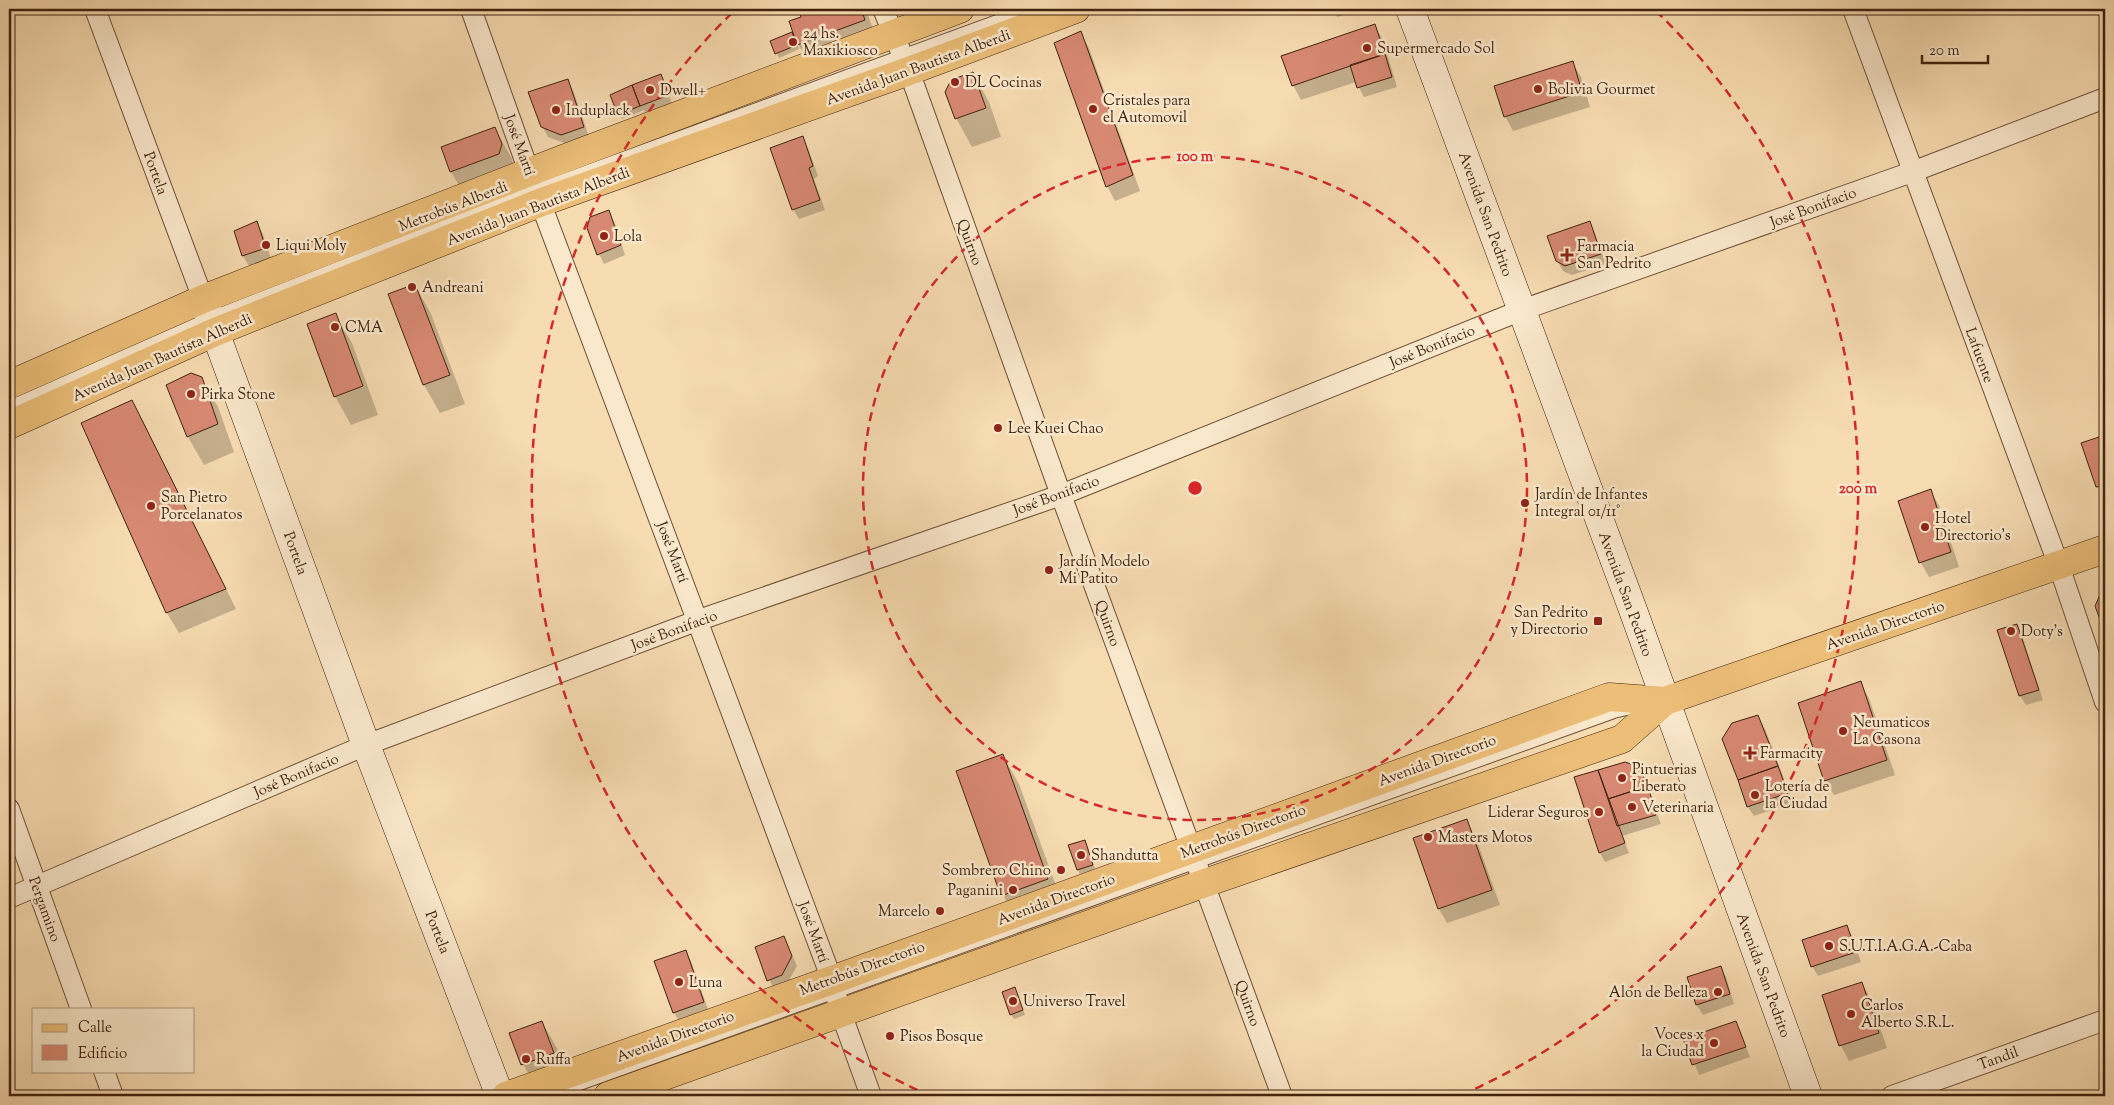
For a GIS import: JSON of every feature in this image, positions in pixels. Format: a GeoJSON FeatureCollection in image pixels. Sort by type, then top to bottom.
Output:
{"type":"FeatureCollection","features":[{"type":"Feature","properties":{"kind":"main road","name":"Avenida Juan Bautista Alberdi"},"geometry":{"type":"LineString","coordinates":[[9,385],[210,316],[536,188],[896,42],[960,9]]}},
{"type":"Feature","properties":{"kind":"main road","name":"Avenida Juan Bautista Alberdi"},"geometry":{"type":"LineString","coordinates":[[536,188],[896,42],[1076,9]]}},
{"type":"Feature","properties":{"kind":"main road","name":"Avenida San Pedrito"},"geometry":{"type":"LineString","coordinates":[[1410,9],[1522,310],[1808,1096]]}},
{"type":"Feature","properties":{"kind":"main road","name":"Avenida Juan Bautista Alberdi"},"geometry":{"type":"LineString","coordinates":[[9,425],[210,316]]}},
{"type":"Feature","properties":{"kind":"main road","name":"Portela"},"geometry":{"type":"LineString","coordinates":[[210,316],[366,745],[500,1096]]}},
{"type":"Feature","properties":{"kind":"main road","name":"Avenida Directorio"},"geometry":{"type":"LineString","coordinates":[[608,1096],[836,996],[1198,865],[1622,739],[1665,701],[2105,549]]}},
{"type":"Feature","properties":{"kind":"main road","name":"Avenida Directorio"},"geometry":{"type":"LineString","coordinates":[[506,1096],[535,1093],[836,996],[1198,865],[1609,697],[1665,701]]}},
{"type":"Feature","properties":{"kind":"street","name":"Portela"},"geometry":{"type":"LineString","coordinates":[[95,9],[210,316]]}},
{"type":"Feature","properties":{"kind":"street","name":"José Martí"},"geometry":{"type":"LineString","coordinates":[[471,9],[536,188],[699,620],[871,1096]]}},
{"type":"Feature","properties":{"kind":"street","name":"Lafuente"},"geometry":{"type":"LineString","coordinates":[[1853,9],[2059,566],[2105,702]]}},
{"type":"Feature","properties":{"kind":"street","name":"Quirno"},"geometry":{"type":"LineString","coordinates":[[896,42],[1282,1096]]}},
{"type":"Feature","properties":{"kind":"street","name":"José Bonifacio"},"geometry":{"type":"LineString","coordinates":[[9,898],[366,745],[699,620],[1061,495],[1522,310],[1912,172],[2105,98]]}},
{"type":"Feature","properties":{"kind":"street","name":"Pergamino"},"geometry":{"type":"LineString","coordinates":[[9,809],[81,1008]]}},
{"type":"Feature","properties":{"kind":"street","name":"Tandil"},"geometry":{"type":"LineString","coordinates":[[1892,1096],[2105,1020]]}},
{"type":"Feature","properties":{"kind":"street"},"geometry":{"type":"LineString","coordinates":[[104,1072],[113,1096]]}},
{"type":"Feature","properties":{"kind":"lane"},"geometry":{"type":"LineString","coordinates":[[896,42],[1027,9]]}},
{"type":"Feature","properties":{"kind":"lane"},"geometry":{"type":"LineString","coordinates":[[9,406],[210,316]]}},
{"type":"Feature","properties":{"kind":"building"},"geometry":{"type":"Polygon","coordinates":[[[798,9],[861,9],[865,20],[797,45],[789,21],[801,17],[798,9]]]}},
{"type":"Feature","properties":{"kind":"building"},"geometry":{"type":"Polygon","coordinates":[[[1375,24],[1385,54],[1292,86],[1281,56],[1375,24]]]}},
{"type":"Feature","properties":{"kind":"building","name":"Cristales para el Automovil"},"geometry":{"type":"Polygon","coordinates":[[[1081,31],[1133,175],[1106,187],[1054,43],[1081,31]]]}},
{"type":"Feature","properties":{"kind":"building"},"geometry":{"type":"Polygon","coordinates":[[[792,32],[797,45],[775,54],[770,41],[792,32]]]}},
{"type":"Feature","properties":{"kind":"building"},"geometry":{"type":"Polygon","coordinates":[[[1385,54],[1392,77],[1357,88],[1350,65],[1385,54]]]}},
{"type":"Feature","properties":{"kind":"building","name":"Bolivia Gourmet"},"geometry":{"type":"Polygon","coordinates":[[[1573,61],[1582,92],[1504,117],[1494,86],[1573,61]]]}},
{"type":"Feature","properties":{"kind":"building"},"geometry":{"type":"Polygon","coordinates":[[[973,72],[986,108],[955,119],[945,92],[951,80],[973,72]]]}},
{"type":"Feature","properties":{"kind":"building","name":"Dwell+"},"geometry":{"type":"Polygon","coordinates":[[[661,74],[669,95],[640,106],[632,85],[661,74]]]}},
{"type":"Feature","properties":{"kind":"building","name":"Induplack"},"geometry":{"type":"Polygon","coordinates":[[[568,79],[584,127],[561,135],[541,127],[528,92],[568,79]]]}},
{"type":"Feature","properties":{"kind":"building"},"geometry":{"type":"Polygon","coordinates":[[[632,85],[640,106],[618,115],[610,95],[632,85]]]}},
{"type":"Feature","properties":{"kind":"building"},"geometry":{"type":"Polygon","coordinates":[[[495,127],[502,144],[499,154],[450,172],[441,147],[495,127]]]}},
{"type":"Feature","properties":{"kind":"building"},"geometry":{"type":"Polygon","coordinates":[[[803,136],[813,166],[809,168],[820,200],[792,210],[770,148],[803,136]]]}},
{"type":"Feature","properties":{"kind":"building","name":"Lola"},"geometry":{"type":"Polygon","coordinates":[[[609,210],[621,245],[597,255],[587,228],[590,217],[609,210]]]}},
{"type":"Feature","properties":{"kind":"building"},"geometry":{"type":"Polygon","coordinates":[[[257,221],[266,248],[242,256],[234,231],[257,221]]]}},
{"type":"Feature","properties":{"kind":"building"},"geometry":{"type":"Polygon","coordinates":[[[1590,221],[1601,254],[1565,266],[1556,261],[1547,236],[1590,221]]]}},
{"type":"Feature","properties":{"kind":"building"},"geometry":{"type":"Polygon","coordinates":[[[415,284],[450,375],[423,385],[388,294],[415,284]]]}},
{"type":"Feature","properties":{"kind":"building"},"geometry":{"type":"Polygon","coordinates":[[[336,313],[363,386],[334,397],[307,324],[336,313]]]}},
{"type":"Feature","properties":{"kind":"building"},"geometry":{"type":"Polygon","coordinates":[[[191,373],[202,377],[218,424],[187,437],[166,385],[191,373]]]}},
{"type":"Feature","properties":{"kind":"building","name":"San Pietro Porcelanatos"},"geometry":{"type":"Polygon","coordinates":[[[132,400],[226,589],[166,613],[81,423],[132,400]]]}},
{"type":"Feature","properties":{"kind":"building"},"geometry":{"type":"Polygon","coordinates":[[[2105,435],[2105,486],[2096,487],[2081,443],[2105,435]]]}},
{"type":"Feature","properties":{"kind":"building","name":"Hotel Directorio's"},"geometry":{"type":"Polygon","coordinates":[[[1931,489],[1951,552],[1919,563],[1898,501],[1931,489]]]}},
{"type":"Feature","properties":{"kind":"building"},"geometry":{"type":"Polygon","coordinates":[[[2105,589],[2105,633],[2095,606],[2102,590],[2105,589]]]}},
{"type":"Feature","properties":{"kind":"building"},"geometry":{"type":"Polygon","coordinates":[[[2017,624],[2039,690],[2019,696],[1997,630],[2017,624]]]}},
{"type":"Feature","properties":{"kind":"building","name":"Neumaticos La Casona"},"geometry":{"type":"Polygon","coordinates":[[[1861,681],[1887,760],[1824,781],[1798,703],[1861,681]]]}},
{"type":"Feature","properties":{"kind":"building","name":"Farmacity"},"geometry":{"type":"Polygon","coordinates":[[[1758,715],[1778,766],[1738,780],[1722,739],[1732,723],[1758,715]]]}},
{"type":"Feature","properties":{"kind":"building"},"geometry":{"type":"Polygon","coordinates":[[[1003,754],[1048,879],[1001,896],[956,771],[1003,754]]]}},
{"type":"Feature","properties":{"kind":"building","name":"Pintuerias Liberato"},"geometry":{"type":"Polygon","coordinates":[[[1625,762],[1639,767],[1648,786],[1608,799],[1598,770],[1625,762]]]}},
{"type":"Feature","properties":{"kind":"building"},"geometry":{"type":"Polygon","coordinates":[[[1778,766],[1788,793],[1747,807],[1738,780],[1778,766]]]}},
{"type":"Feature","properties":{"kind":"building","name":"Liderar Seguros"},"geometry":{"type":"Polygon","coordinates":[[[1598,770],[1625,843],[1599,853],[1574,777],[1598,770]]]}},
{"type":"Feature","properties":{"kind":"building","name":"Veterinaria"},"geometry":{"type":"Polygon","coordinates":[[[1648,786],[1656,815],[1617,826],[1608,799],[1648,786]]]}},
{"type":"Feature","properties":{"kind":"building"},"geometry":{"type":"Polygon","coordinates":[[[1467,819],[1492,890],[1438,909],[1413,838],[1467,819]]]}},
{"type":"Feature","properties":{"kind":"building","name":"Shandutta"},"geometry":{"type":"Polygon","coordinates":[[[1085,840],[1093,865],[1077,870],[1068,845],[1085,840]]]}},
{"type":"Feature","properties":{"kind":"building","name":"S.U.T.I.A.G.A.-Caba"},"geometry":{"type":"Polygon","coordinates":[[[1847,925],[1856,952],[1811,967],[1802,940],[1847,925]]]}},
{"type":"Feature","properties":{"kind":"building"},"geometry":{"type":"Polygon","coordinates":[[[784,936],[792,956],[782,975],[767,981],[755,947],[784,936]]]}},
{"type":"Feature","properties":{"kind":"building","name":"Luna"},"geometry":{"type":"Polygon","coordinates":[[[686,950],[704,1002],[673,1013],[654,961],[686,950]]]}},
{"type":"Feature","properties":{"kind":"building"},"geometry":{"type":"Polygon","coordinates":[[[1721,966],[1730,994],[1696,1005],[1687,977],[1721,966]]]}},
{"type":"Feature","properties":{"kind":"building","name":"Carlos Alberto S.R.L."},"geometry":{"type":"Polygon","coordinates":[[[1862,982],[1879,1033],[1839,1046],[1822,995],[1862,982]]]}},
{"type":"Feature","properties":{"kind":"building","name":"Universo Travel"},"geometry":{"type":"Polygon","coordinates":[[[1015,987],[1023,1010],[1010,1015],[1002,992],[1015,987]]]}},
{"type":"Feature","properties":{"kind":"building"},"geometry":{"type":"Polygon","coordinates":[[[542,1021],[554,1053],[521,1065],[509,1033],[542,1021]]]}},
{"type":"Feature","properties":{"kind":"building","name":"Voces x la Ciudad"},"geometry":{"type":"Polygon","coordinates":[[[1736,1021],[1746,1047],[1692,1065],[1683,1039],[1736,1021]]]}},
{"type":"Feature","properties":{"kind":"place","name":"24 hs. Maxikiosco"},"geometry":{"type":"Point","coordinates":[793,42]}},
{"type":"Feature","properties":{"kind":"place","name":"Supermercado Sol"},"geometry":{"type":"Point","coordinates":[1367,48]}},
{"type":"Feature","properties":{"kind":"place","name":"DL Cocinas"},"geometry":{"type":"Point","coordinates":[955,82]}},
{"type":"Feature","properties":{"kind":"place","name":"Bolivia Gourmet"},"geometry":{"type":"Point","coordinates":[1538,89]}},
{"type":"Feature","properties":{"kind":"place","name":"Dwell+"},"geometry":{"type":"Point","coordinates":[650,90]}},
{"type":"Feature","properties":{"kind":"place","name":"Cristales para el Automovil"},"geometry":{"type":"Point","coordinates":[1093,109]}},
{"type":"Feature","properties":{"kind":"place","name":"Induplack"},"geometry":{"type":"Point","coordinates":[556,110]}},
{"type":"Feature","properties":{"kind":"place","name":"Lola"},"geometry":{"type":"Point","coordinates":[604,236]}},
{"type":"Feature","properties":{"kind":"place","name":"Liqui Moly"},"geometry":{"type":"Point","coordinates":[266,245]}},
{"type":"Feature","properties":{"kind":"place","name":"Farmacia San Pedrito"},"geometry":{"type":"Point","coordinates":[1567,255]}},
{"type":"Feature","properties":{"kind":"place","name":"Andreani"},"geometry":{"type":"Point","coordinates":[412,287]}},
{"type":"Feature","properties":{"kind":"place","name":"CMA"},"geometry":{"type":"Point","coordinates":[335,327]}},
{"type":"Feature","properties":{"kind":"place","name":"Pirka Stone"},"geometry":{"type":"Point","coordinates":[191,394]}},
{"type":"Feature","properties":{"kind":"place","name":"Lee Kuei Chao"},"geometry":{"type":"Point","coordinates":[998,428]}},
{"type":"Feature","properties":{"kind":"place","name":"Jardín de Infantes Integral 01/11°"},"geometry":{"type":"Point","coordinates":[1525,503]}},
{"type":"Feature","properties":{"kind":"place","name":"San Pietro Porcelanatos"},"geometry":{"type":"Point","coordinates":[151,506]}},
{"type":"Feature","properties":{"kind":"place","name":"Hotel Directorio's"},"geometry":{"type":"Point","coordinates":[1925,527]}},
{"type":"Feature","properties":{"kind":"place","name":"Jardín Modelo Mi Patito"},"geometry":{"type":"Point","coordinates":[1049,570]}},
{"type":"Feature","properties":{"kind":"place","name":"San Pedrito y Directorio"},"geometry":{"type":"Point","coordinates":[1598,621]}},
{"type":"Feature","properties":{"kind":"place","name":"Doty's"},"geometry":{"type":"Point","coordinates":[2011,631]}},
{"type":"Feature","properties":{"kind":"place","name":"Neumaticos La Casona"},"geometry":{"type":"Point","coordinates":[1843,731]}},
{"type":"Feature","properties":{"kind":"place","name":"Farmacity"},"geometry":{"type":"Point","coordinates":[1750,753]}},
{"type":"Feature","properties":{"kind":"place","name":"Pintuerias Liberato"},"geometry":{"type":"Point","coordinates":[1622,778]}},
{"type":"Feature","properties":{"kind":"place","name":"Lotería de la Ciudad"},"geometry":{"type":"Point","coordinates":[1755,795]}},
{"type":"Feature","properties":{"kind":"place","name":"Veterinaria"},"geometry":{"type":"Point","coordinates":[1632,807]}},
{"type":"Feature","properties":{"kind":"place","name":"Liderar Seguros"},"geometry":{"type":"Point","coordinates":[1599,812]}},
{"type":"Feature","properties":{"kind":"place","name":"Masters Motos"},"geometry":{"type":"Point","coordinates":[1428,837]}},
{"type":"Feature","properties":{"kind":"place","name":"Shandutta"},"geometry":{"type":"Point","coordinates":[1081,855]}},
{"type":"Feature","properties":{"kind":"place","name":"Sombrero Chino"},"geometry":{"type":"Point","coordinates":[1061,870]}},
{"type":"Feature","properties":{"kind":"place","name":"Paganini"},"geometry":{"type":"Point","coordinates":[1013,890]}},
{"type":"Feature","properties":{"kind":"place","name":"Marcelo"},"geometry":{"type":"Point","coordinates":[940,911]}},
{"type":"Feature","properties":{"kind":"place","name":"S.U.T.I.A.G.A.-Caba"},"geometry":{"type":"Point","coordinates":[1829,946]}},
{"type":"Feature","properties":{"kind":"place","name":"Luna"},"geometry":{"type":"Point","coordinates":[679,982]}},
{"type":"Feature","properties":{"kind":"place","name":"Alon de Belleza"},"geometry":{"type":"Point","coordinates":[1718,992]}},
{"type":"Feature","properties":{"kind":"place","name":"Universo Travel"},"geometry":{"type":"Point","coordinates":[1013,1001]}},
{"type":"Feature","properties":{"kind":"place","name":"Carlos Alberto S.R.L."},"geometry":{"type":"Point","coordinates":[1851,1014]}},
{"type":"Feature","properties":{"kind":"place","name":"Pisos Bosque"},"geometry":{"type":"Point","coordinates":[890,1036]}},
{"type":"Feature","properties":{"kind":"place","name":"Voces x la Ciudad"},"geometry":{"type":"Point","coordinates":[1714,1043]}},
{"type":"Feature","properties":{"kind":"place","name":"Ruffa"},"geometry":{"type":"Point","coordinates":[526,1059]}}]}
